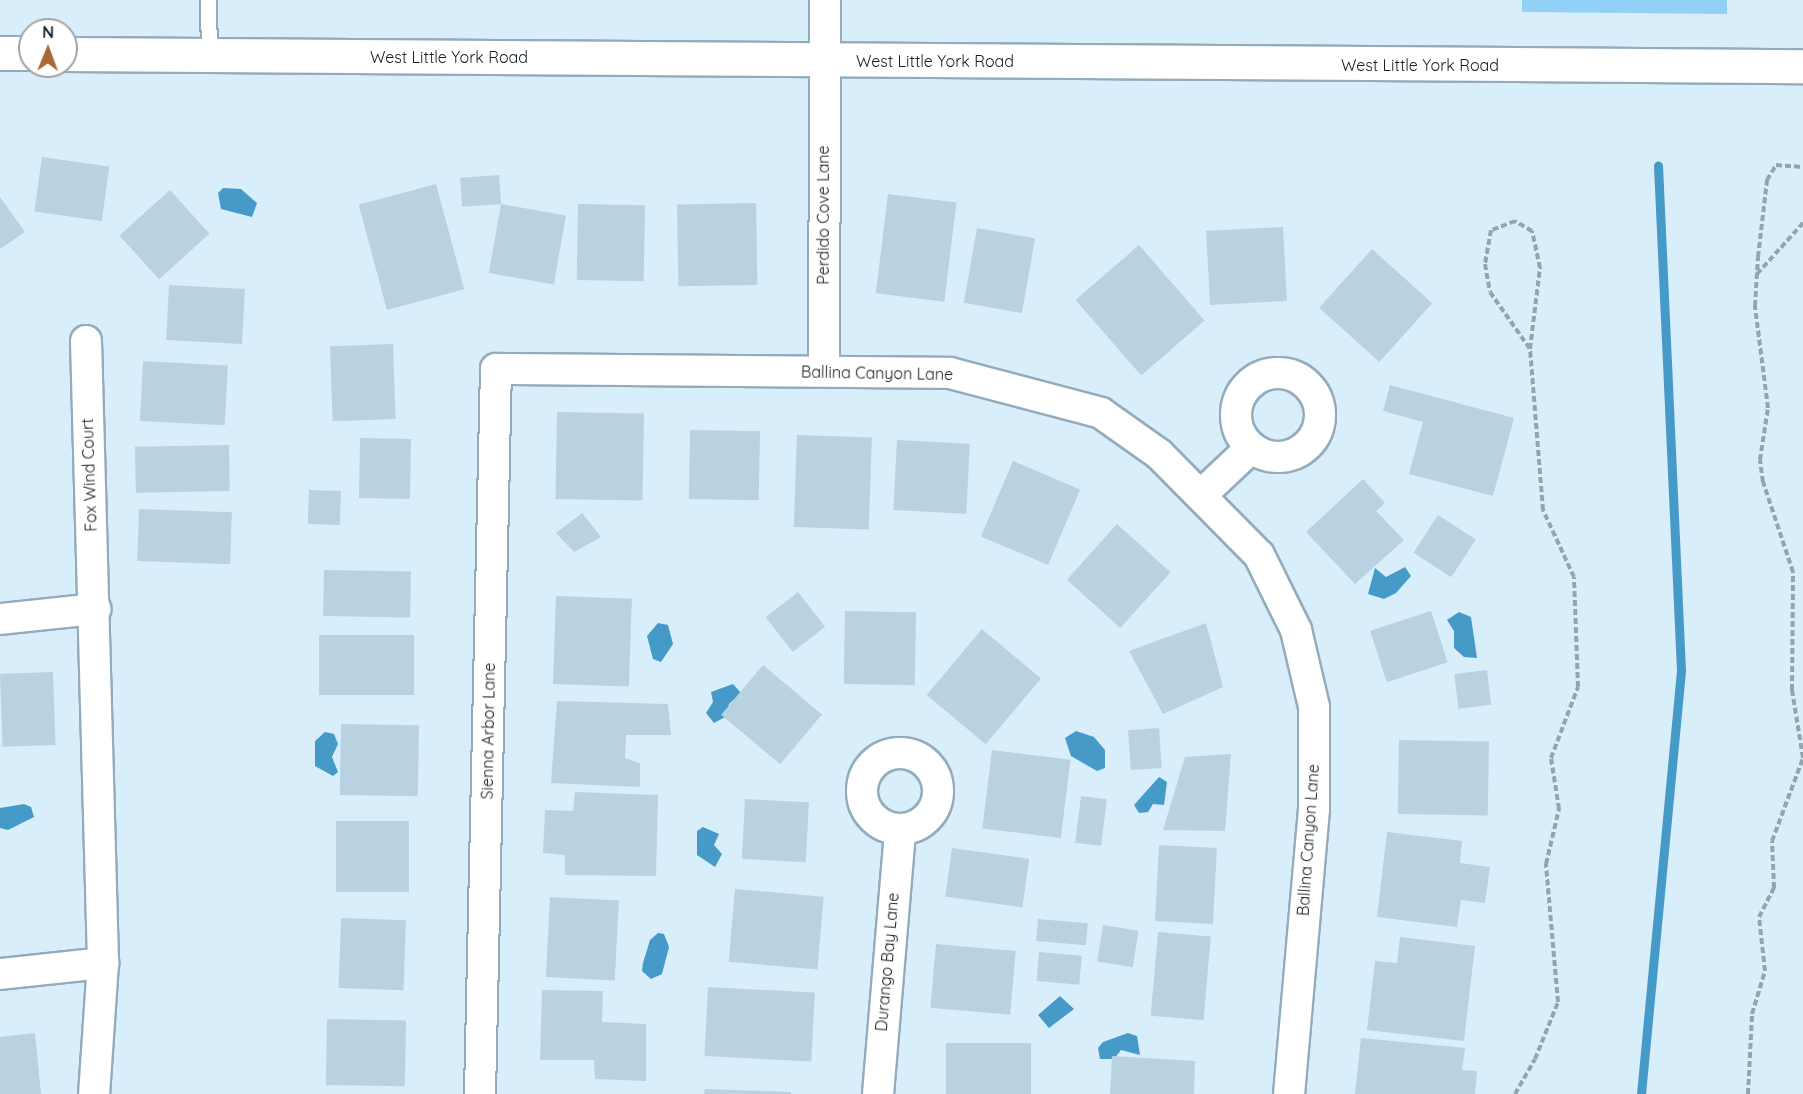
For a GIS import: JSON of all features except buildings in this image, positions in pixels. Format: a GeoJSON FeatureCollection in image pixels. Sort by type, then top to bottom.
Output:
{"type":"FeatureCollection","features":[{"type":"Feature","properties":{"kind":"main road"},"geometry":{"type":"LineString","coordinates":[[0,53],[18,53]]}},
{"type":"Feature","properties":{"kind":"main road","name":"West Little York Road"},"geometry":{"type":"LineString","coordinates":[[78,54],[1803,66]]}},
{"type":"Feature","properties":{"kind":"street","name":"Perdido Cove Lane"},"geometry":{"type":"LineString","coordinates":[[824,371],[825,0]]}},
{"type":"Feature","properties":{"kind":"street","name":"Fox Wind Court"},"geometry":{"type":"LineString","coordinates":[[86,341],[103,963],[94,1094]]}},
{"type":"Feature","properties":{"kind":"street","name":"Ballina Canyon Lane"},"geometry":{"type":"LineString","coordinates":[[496,369],[951,373],[1101,413],[1159,454],[1259,555],[1296,630],[1314,707],[1314,809],[1288,1094]]}},
{"type":"Feature","properties":{"kind":"street","name":"Sienna Arbor Lane"},"geometry":{"type":"LineString","coordinates":[[480,1094],[496,369]]}},
{"type":"Feature","properties":{"kind":"street"},"geometry":{"type":"LineString","coordinates":[[1201,495],[1251,448]]}},
{"type":"Feature","properties":{"kind":"street"},"geometry":{"type":"LineString","coordinates":[[0,619],[95,609]]}},
{"type":"Feature","properties":{"kind":"street","name":"Durango Bay Lane"},"geometry":{"type":"LineString","coordinates":[[878,1094],[900,830]]}},
{"type":"Feature","properties":{"kind":"street"},"geometry":{"type":"LineString","coordinates":[[0,974],[103,963]]}},
{"type":"Feature","properties":{"kind":"lane"},"geometry":{"type":"LineString","coordinates":[[208,0],[209,55]]}},
{"type":"Feature","properties":{"kind":"path"},"geometry":{"type":"LineString","coordinates":[[1748,1094],[1752,1014],[1765,971],[1759,917],[1774,888],[1772,841],[1803,758],[1792,690],[1793,572],[1763,482],[1761,460],[1768,408],[1755,306],[1767,180],[1776,165],[1803,167]]}},
{"type":"Feature","properties":{"kind":"path"},"geometry":{"type":"LineString","coordinates":[[1515,1094],[1536,1059],[1558,1002],[1546,864],[1559,809],[1551,758],[1578,687],[1574,577],[1543,510],[1530,349],[1540,268],[1532,231],[1515,221],[1491,230],[1485,264],[1490,292],[1530,349]]}},
{"type":"Feature","properties":{"kind":"path"},"geometry":{"type":"LineString","coordinates":[[1757,274],[1803,223]]}},
{"type":"Feature","properties":{"kind":"shaded area"},"geometry":{"type":"Polygon","coordinates":[[[1522,0],[1727,0],[1727,14],[1522,12],[1522,0]]]}},
{"type":"Feature","properties":{"kind":"shaded area"},"geometry":{"type":"Polygon","coordinates":[[[223,188],[241,189],[257,203],[252,217],[221,209],[218,193],[223,188]]]}},
{"type":"Feature","properties":{"kind":"shaded area"},"geometry":{"type":"Polygon","coordinates":[[[1405,567],[1411,576],[1396,593],[1384,599],[1368,594],[1375,568],[1386,577],[1405,567]]]}},
{"type":"Feature","properties":{"kind":"shaded area"},"geometry":{"type":"Polygon","coordinates":[[[1459,612],[1471,617],[1477,658],[1464,657],[1454,648],[1454,631],[1447,620],[1459,612]]]}},
{"type":"Feature","properties":{"kind":"shaded area"},"geometry":{"type":"Polygon","coordinates":[[[658,623],[668,625],[673,644],[661,662],[653,659],[647,636],[658,623]]]}},
{"type":"Feature","properties":{"kind":"shaded area"},"geometry":{"type":"Polygon","coordinates":[[[733,684],[741,693],[729,704],[727,716],[714,723],[706,713],[713,702],[711,692],[733,684]]]}},
{"type":"Feature","properties":{"kind":"shaded area"},"geometry":{"type":"Polygon","coordinates":[[[1076,731],[1094,737],[1105,750],[1105,768],[1097,771],[1071,756],[1065,738],[1076,731]]]}},
{"type":"Feature","properties":{"kind":"shaded area"},"geometry":{"type":"Polygon","coordinates":[[[325,732],[334,734],[338,744],[332,757],[338,772],[333,776],[315,766],[315,741],[325,732]]]}},
{"type":"Feature","properties":{"kind":"shaded area"},"geometry":{"type":"Polygon","coordinates":[[[1159,777],[1167,782],[1164,805],[1153,804],[1148,812],[1139,813],[1134,805],[1159,777]]]}},
{"type":"Feature","properties":{"kind":"shaded area"},"geometry":{"type":"Polygon","coordinates":[[[24,804],[31,807],[34,817],[8,830],[0,828],[0,808],[24,804]]]}},
{"type":"Feature","properties":{"kind":"shaded area"},"geometry":{"type":"Polygon","coordinates":[[[703,827],[719,834],[714,845],[722,854],[715,867],[697,855],[697,831],[703,827]]]}},
{"type":"Feature","properties":{"kind":"shaded area"},"geometry":{"type":"Polygon","coordinates":[[[658,933],[664,934],[669,947],[662,974],[651,979],[642,971],[643,963],[650,940],[658,933]]]}},
{"type":"Feature","properties":{"kind":"shaded area"},"geometry":{"type":"Polygon","coordinates":[[[1060,996],[1074,1009],[1049,1028],[1038,1015],[1060,996]]]}},
{"type":"Feature","properties":{"kind":"shaded area"},"geometry":{"type":"Polygon","coordinates":[[[1128,1033],[1137,1036],[1140,1055],[1121,1050],[1114,1059],[1100,1059],[1098,1048],[1103,1042],[1128,1033]]]}},
{"type":"Feature","properties":{"kind":"waterway"},"geometry":{"type":"LineString","coordinates":[[1641,1094],[1681,670],[1658,166]]}}]}
